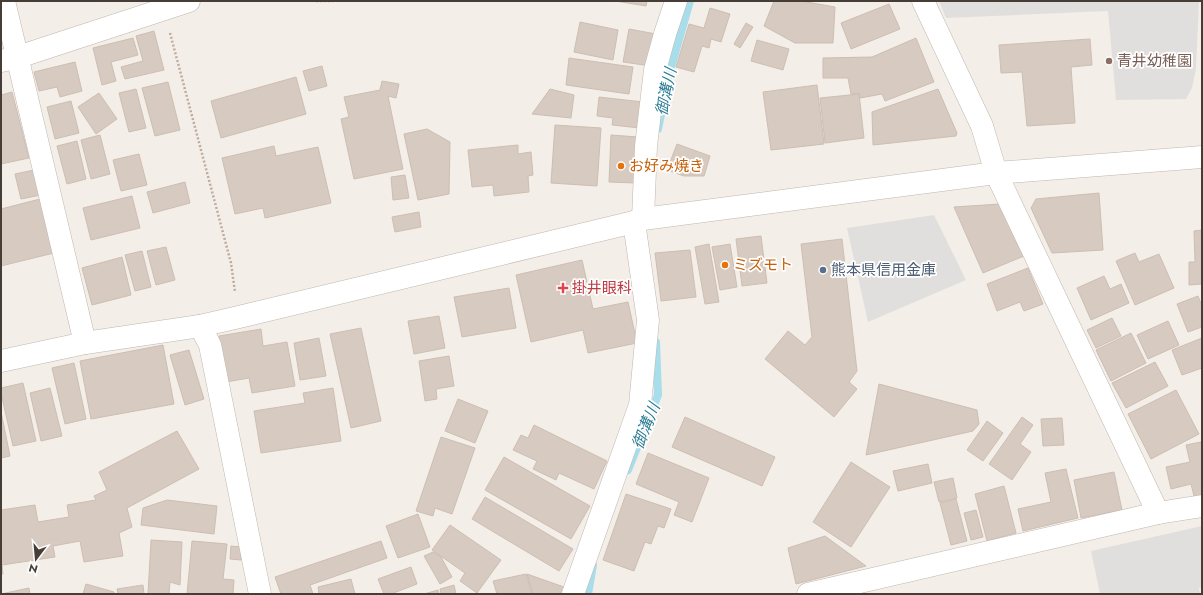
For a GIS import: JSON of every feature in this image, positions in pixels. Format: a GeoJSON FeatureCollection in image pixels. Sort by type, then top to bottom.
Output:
{"type":"FeatureCollection","features":[{"type":"Feature","properties":{"kind":"street"},"geometry":{"type":"LineString","coordinates":[[4,1],[11,54],[85,343]]}},
{"type":"Feature","properties":{"kind":"street"},"geometry":{"type":"LineString","coordinates":[[11,54],[164,10],[189,1]]}},
{"type":"Feature","properties":{"kind":"street"},"geometry":{"type":"LineString","coordinates":[[573,594],[640,405],[648,320],[638,221],[655,70],[664,34],[676,1]]}},
{"type":"Feature","properties":{"kind":"street"},"geometry":{"type":"LineString","coordinates":[[923,1],[982,126],[996,173],[1158,513]]}},
{"type":"Feature","properties":{"kind":"street"},"geometry":{"type":"LineString","coordinates":[[1,360],[85,343],[200,326],[638,221],[996,173],[1202,157]]}},
{"type":"Feature","properties":{"kind":"street"},"geometry":{"type":"LineString","coordinates":[[200,326],[210,344],[260,594]]}},
{"type":"Feature","properties":{"kind":"street"},"geometry":{"type":"LineString","coordinates":[[808,594],[1158,513],[1202,506]]}},
{"type":"Feature","properties":{"kind":"path"},"geometry":{"type":"LineString","coordinates":[[316,1],[333,1]]}},
{"type":"Feature","properties":{"kind":"path"},"geometry":{"type":"LineString","coordinates":[[164,10],[231,263],[239,317]]}},
{"type":"Feature","properties":{"kind":"shaded area"},"geometry":{"type":"Polygon","coordinates":[[[939,1],[1199,1],[1196,69],[1192,88],[1186,99],[1116,100],[1108,11],[946,18],[939,1]]]}},
{"type":"Feature","properties":{"kind":"shaded area"},"geometry":{"type":"Polygon","coordinates":[[[934,215],[966,280],[868,322],[847,228],[934,215]]]}},
{"type":"Feature","properties":{"kind":"shaded area"},"geometry":{"type":"Polygon","coordinates":[[[1202,526],[1202,587],[1199,588],[1200,594],[1100,594],[1091,551],[1202,526]]]}},
{"type":"Feature","properties":{"kind":"building"},"geometry":{"type":"Polygon","coordinates":[[[615,1],[647,1],[646,6],[615,1]]]}},
{"type":"Feature","properties":{"kind":"building"},"geometry":{"type":"Polygon","coordinates":[[[774,1],[801,1],[835,7],[833,43],[795,43],[764,26],[774,1]]]}},
{"type":"Feature","properties":{"kind":"building"},"geometry":{"type":"Polygon","coordinates":[[[889,4],[900,29],[851,49],[841,23],[889,4]]]}},
{"type":"Feature","properties":{"kind":"building"},"geometry":{"type":"Polygon","coordinates":[[[710,8],[730,14],[721,42],[711,39],[709,48],[702,46],[694,72],[676,67],[689,24],[704,28],[710,8]]]}},
{"type":"Feature","properties":{"kind":"building"},"geometry":{"type":"Polygon","coordinates":[[[580,22],[618,30],[613,60],[574,52],[580,22]]]}},
{"type":"Feature","properties":{"kind":"building"},"geometry":{"type":"Polygon","coordinates":[[[746,23],[753,27],[740,48],[734,44],[746,23]]]}},
{"type":"Feature","properties":{"kind":"building"},"geometry":{"type":"Polygon","coordinates":[[[629,29],[656,34],[651,66],[623,62],[629,29]]]}},
{"type":"Feature","properties":{"kind":"building"},"geometry":{"type":"Polygon","coordinates":[[[154,31],[164,70],[125,79],[121,67],[143,61],[136,36],[154,31]]]}},
{"type":"Feature","properties":{"kind":"building"},"geometry":{"type":"Polygon","coordinates":[[[133,38],[138,55],[111,62],[116,81],[102,85],[93,48],[133,38]]]}},
{"type":"Feature","properties":{"kind":"building"},"geometry":{"type":"Polygon","coordinates":[[[916,38],[934,82],[885,101],[882,94],[860,98],[859,93],[851,94],[848,78],[823,78],[823,58],[872,57],[916,38]]]}},
{"type":"Feature","properties":{"kind":"building"},"geometry":{"type":"Polygon","coordinates":[[[1090,39],[1092,65],[1071,67],[1075,123],[1027,126],[1022,72],[1001,73],[999,45],[1090,39]]]}},
{"type":"Feature","properties":{"kind":"building"},"geometry":{"type":"Polygon","coordinates":[[[757,40],[789,49],[783,70],[751,61],[757,40]]]}},
{"type":"Feature","properties":{"kind":"building"},"geometry":{"type":"Polygon","coordinates":[[[569,58],[633,67],[629,94],[566,85],[569,58]]]}},
{"type":"Feature","properties":{"kind":"building"},"geometry":{"type":"Polygon","coordinates":[[[75,62],[82,91],[60,97],[57,87],[39,91],[34,72],[75,62]]]}},
{"type":"Feature","properties":{"kind":"building"},"geometry":{"type":"Polygon","coordinates":[[[322,66],[327,86],[309,91],[303,71],[322,66]]]}},
{"type":"Feature","properties":{"kind":"building"},"geometry":{"type":"Polygon","coordinates":[[[296,77],[306,114],[221,138],[211,101],[296,77]]]}},
{"type":"Feature","properties":{"kind":"building"},"geometry":{"type":"Polygon","coordinates":[[[382,81],[399,84],[396,98],[388,96],[403,169],[354,179],[341,119],[349,117],[344,97],[380,90],[382,81]]]}},
{"type":"Feature","properties":{"kind":"building"},"geometry":{"type":"Polygon","coordinates":[[[168,82],[180,130],[155,136],[142,88],[168,82]]]}},
{"type":"Feature","properties":{"kind":"building"},"geometry":{"type":"Polygon","coordinates":[[[817,85],[824,144],[771,150],[763,92],[817,85]]]}},
{"type":"Feature","properties":{"kind":"building"},"geometry":{"type":"Polygon","coordinates":[[[136,89],[146,128],[129,132],[119,93],[136,89]]]}},
{"type":"Feature","properties":{"kind":"building"},"geometry":{"type":"Polygon","coordinates":[[[550,89],[574,95],[571,118],[532,114],[550,89]]]}},
{"type":"Feature","properties":{"kind":"building"},"geometry":{"type":"Polygon","coordinates":[[[938,89],[957,133],[956,136],[873,145],[872,112],[938,89]]]}},
{"type":"Feature","properties":{"kind":"building"},"geometry":{"type":"Polygon","coordinates":[[[12,92],[29,158],[1,164],[1,95],[12,92]]]}},
{"type":"Feature","properties":{"kind":"building"},"geometry":{"type":"Polygon","coordinates":[[[99,93],[117,119],[96,134],[78,107],[99,93]]]}},
{"type":"Feature","properties":{"kind":"building"},"geometry":{"type":"Polygon","coordinates":[[[859,94],[864,138],[825,143],[820,98],[859,94]]]}},
{"type":"Feature","properties":{"kind":"building"},"geometry":{"type":"Polygon","coordinates":[[[599,97],[643,102],[640,128],[612,125],[613,118],[597,116],[599,97]]]}},
{"type":"Feature","properties":{"kind":"building"},"geometry":{"type":"Polygon","coordinates":[[[71,101],[79,133],[55,139],[47,107],[71,101]]]}},
{"type":"Feature","properties":{"kind":"building"},"geometry":{"type":"Polygon","coordinates":[[[555,125],[601,128],[597,186],[551,183],[555,125]]]}},
{"type":"Feature","properties":{"kind":"building"},"geometry":{"type":"Polygon","coordinates":[[[427,129],[450,142],[449,194],[418,200],[404,134],[427,129]]]}},
{"type":"Feature","properties":{"kind":"building"},"geometry":{"type":"Polygon","coordinates":[[[100,135],[110,174],[91,179],[81,140],[100,135]]]}},
{"type":"Feature","properties":{"kind":"building"},"geometry":{"type":"Polygon","coordinates":[[[611,135],[638,137],[636,183],[609,182],[611,135]]]}},
{"type":"Feature","properties":{"kind":"building"},"geometry":{"type":"Polygon","coordinates":[[[77,141],[86,179],[67,184],[57,146],[77,141]]]}},
{"type":"Feature","properties":{"kind":"building"},"geometry":{"type":"Polygon","coordinates":[[[677,144],[710,156],[704,176],[684,176],[667,170],[677,144]]]}},
{"type":"Feature","properties":{"kind":"building"},"geometry":{"type":"Polygon","coordinates":[[[518,145],[518,154],[531,152],[533,175],[528,176],[529,192],[494,196],[493,185],[472,187],[468,150],[518,145]]]}},
{"type":"Feature","properties":{"kind":"building"},"geometry":{"type":"Polygon","coordinates":[[[274,146],[276,156],[318,147],[331,203],[265,218],[263,208],[235,214],[222,158],[274,146]]]}},
{"type":"Feature","properties":{"kind":"building"},"geometry":{"type":"Polygon","coordinates":[[[139,154],[147,185],[121,191],[113,160],[139,154]]]}},
{"type":"Feature","properties":{"kind":"building"},"geometry":{"type":"Polygon","coordinates":[[[34,170],[41,195],[21,199],[15,174],[34,170]]]}},
{"type":"Feature","properties":{"kind":"building"},"geometry":{"type":"Polygon","coordinates":[[[405,175],[409,198],[393,200],[391,177],[405,175]]]}},
{"type":"Feature","properties":{"kind":"building"},"geometry":{"type":"Polygon","coordinates":[[[185,182],[190,203],[153,213],[147,192],[185,182]]]}},
{"type":"Feature","properties":{"kind":"building"},"geometry":{"type":"Polygon","coordinates":[[[1099,193],[1103,250],[1052,253],[1031,208],[1036,199],[1099,193]]]}},
{"type":"Feature","properties":{"kind":"building"},"geometry":{"type":"Polygon","coordinates":[[[132,196],[140,228],[91,240],[83,208],[132,196]]]}},
{"type":"Feature","properties":{"kind":"building"},"geometry":{"type":"Polygon","coordinates":[[[44,198],[58,252],[1,266],[1,209],[44,198]]]}},
{"type":"Feature","properties":{"kind":"building"},"geometry":{"type":"Polygon","coordinates":[[[1000,204],[1024,256],[983,273],[954,207],[1000,204]]]}},
{"type":"Feature","properties":{"kind":"building"},"geometry":{"type":"Polygon","coordinates":[[[419,212],[421,227],[395,232],[392,217],[419,212]]]}},
{"type":"Feature","properties":{"kind":"building"},"geometry":{"type":"Polygon","coordinates":[[[1202,230],[1202,284],[1189,285],[1189,262],[1195,262],[1194,231],[1202,230]]]}},
{"type":"Feature","properties":{"kind":"building"},"geometry":{"type":"Polygon","coordinates":[[[761,236],[767,283],[742,286],[736,239],[761,236]]]}},
{"type":"Feature","properties":{"kind":"building"},"geometry":{"type":"Polygon","coordinates":[[[842,239],[857,371],[849,382],[857,389],[834,417],[765,359],[788,331],[805,345],[812,337],[801,244],[842,239]]]}},
{"type":"Feature","properties":{"kind":"building"},"geometry":{"type":"Polygon","coordinates":[[[709,244],[719,302],[705,304],[695,247],[709,244]]]}},
{"type":"Feature","properties":{"kind":"building"},"geometry":{"type":"Polygon","coordinates":[[[730,244],[737,287],[720,290],[712,247],[730,244]]]}},
{"type":"Feature","properties":{"kind":"building"},"geometry":{"type":"Polygon","coordinates":[[[166,247],[175,280],[156,285],[147,251],[166,247]]]}},
{"type":"Feature","properties":{"kind":"building"},"geometry":{"type":"Polygon","coordinates":[[[690,250],[696,297],[661,301],[655,253],[690,250]]]}},
{"type":"Feature","properties":{"kind":"building"},"geometry":{"type":"Polygon","coordinates":[[[142,251],[151,287],[135,291],[125,255],[142,251]]]}},
{"type":"Feature","properties":{"kind":"building"},"geometry":{"type":"Polygon","coordinates":[[[1135,253],[1139,262],[1159,254],[1174,288],[1135,305],[1116,261],[1135,253]]]}},
{"type":"Feature","properties":{"kind":"building"},"geometry":{"type":"Polygon","coordinates":[[[122,257],[131,295],[92,305],[82,268],[122,257]]]}},
{"type":"Feature","properties":{"kind":"building"},"geometry":{"type":"Polygon","coordinates":[[[582,260],[593,309],[628,302],[637,343],[588,353],[583,330],[531,342],[516,275],[582,260]]]}},
{"type":"Feature","properties":{"kind":"building"},"geometry":{"type":"Polygon","coordinates":[[[1028,268],[1043,304],[1024,311],[1020,302],[997,311],[987,284],[1028,268]]]}},
{"type":"Feature","properties":{"kind":"building"},"geometry":{"type":"Polygon","coordinates":[[[1104,276],[1110,289],[1121,284],[1129,303],[1091,320],[1077,288],[1104,276]]]}},
{"type":"Feature","properties":{"kind":"building"},"geometry":{"type":"Polygon","coordinates":[[[509,288],[516,328],[462,337],[454,297],[509,288]]]}},
{"type":"Feature","properties":{"kind":"building"},"geometry":{"type":"Polygon","coordinates":[[[1198,296],[1202,306],[1202,327],[1188,332],[1177,304],[1198,296]]]}},
{"type":"Feature","properties":{"kind":"building"},"geometry":{"type":"Polygon","coordinates":[[[439,316],[445,348],[414,354],[408,321],[439,316]]]}},
{"type":"Feature","properties":{"kind":"building"},"geometry":{"type":"Polygon","coordinates":[[[1112,318],[1121,336],[1096,348],[1087,330],[1112,318]]]}},
{"type":"Feature","properties":{"kind":"building"},"geometry":{"type":"Polygon","coordinates":[[[1168,321],[1179,345],[1148,359],[1137,335],[1168,321]]]}},
{"type":"Feature","properties":{"kind":"building"},"geometry":{"type":"Polygon","coordinates":[[[361,328],[381,421],[351,428],[330,334],[361,328]]]}},
{"type":"Feature","properties":{"kind":"building"},"geometry":{"type":"Polygon","coordinates":[[[261,329],[263,346],[287,342],[295,386],[252,393],[249,378],[226,382],[219,336],[261,329]]]}},
{"type":"Feature","properties":{"kind":"building"},"geometry":{"type":"Polygon","coordinates":[[[1131,333],[1146,363],[1111,381],[1096,350],[1131,333]]]}},
{"type":"Feature","properties":{"kind":"building"},"geometry":{"type":"Polygon","coordinates":[[[319,338],[326,376],[300,380],[294,343],[319,338]]]}},
{"type":"Feature","properties":{"kind":"building"},"geometry":{"type":"Polygon","coordinates":[[[1202,338],[1202,368],[1182,375],[1172,350],[1202,338]]]}},
{"type":"Feature","properties":{"kind":"building"},"geometry":{"type":"Polygon","coordinates":[[[163,345],[174,404],[91,419],[80,361],[163,345]]]}},
{"type":"Feature","properties":{"kind":"building"},"geometry":{"type":"Polygon","coordinates":[[[189,350],[204,399],[185,405],[170,355],[189,350]]]}},
{"type":"Feature","properties":{"kind":"building"},"geometry":{"type":"Polygon","coordinates":[[[449,356],[454,386],[436,389],[437,399],[425,401],[419,361],[449,356]]]}},
{"type":"Feature","properties":{"kind":"building"},"geometry":{"type":"Polygon","coordinates":[[[1155,362],[1168,386],[1126,408],[1112,383],[1155,362]]]}},
{"type":"Feature","properties":{"kind":"building"},"geometry":{"type":"Polygon","coordinates":[[[74,363],[86,419],[65,424],[52,368],[74,363]]]}},
{"type":"Feature","properties":{"kind":"building"},"geometry":{"type":"Polygon","coordinates":[[[23,383],[36,441],[13,446],[1,388],[23,383]]]}},
{"type":"Feature","properties":{"kind":"building"},"geometry":{"type":"Polygon","coordinates":[[[879,384],[977,410],[979,424],[973,431],[866,455],[879,384]]]}},
{"type":"Feature","properties":{"kind":"building"},"geometry":{"type":"Polygon","coordinates":[[[50,388],[62,436],[41,441],[30,393],[50,388]]]}},
{"type":"Feature","properties":{"kind":"building"},"geometry":{"type":"Polygon","coordinates":[[[333,388],[341,441],[261,453],[254,411],[305,403],[303,393],[333,388]]]}},
{"type":"Feature","properties":{"kind":"building"},"geometry":{"type":"Polygon","coordinates":[[[1176,390],[1199,434],[1151,459],[1128,414],[1176,390]]]}},
{"type":"Feature","properties":{"kind":"building"},"geometry":{"type":"Polygon","coordinates":[[[458,399],[488,411],[475,443],[445,431],[458,399]]]}},
{"type":"Feature","properties":{"kind":"building"},"geometry":{"type":"Polygon","coordinates":[[[1,412],[10,456],[1,458],[1,412]]]}},
{"type":"Feature","properties":{"kind":"building"},"geometry":{"type":"Polygon","coordinates":[[[685,417],[775,457],[762,486],[672,447],[685,417]]]}},
{"type":"Feature","properties":{"kind":"building"},"geometry":{"type":"Polygon","coordinates":[[[1022,417],[1033,425],[1020,444],[1031,452],[1012,480],[989,464],[1022,417]]]}},
{"type":"Feature","properties":{"kind":"building"},"geometry":{"type":"Polygon","coordinates":[[[1062,418],[1064,445],[1043,446],[1041,419],[1062,418]]]}},
{"type":"Feature","properties":{"kind":"building"},"geometry":{"type":"Polygon","coordinates":[[[987,421],[1003,433],[983,461],[967,450],[987,421]]]}},
{"type":"Feature","properties":{"kind":"building"},"geometry":{"type":"Polygon","coordinates":[[[534,425],[607,461],[594,489],[559,473],[556,480],[533,469],[537,461],[513,450],[521,435],[528,438],[534,425]]]}},
{"type":"Feature","properties":{"kind":"building"},"geometry":{"type":"Polygon","coordinates":[[[177,431],[199,469],[127,508],[132,527],[119,533],[123,556],[84,562],[80,541],[53,546],[55,557],[2,565],[3,574],[1,574],[1,510],[35,505],[38,522],[69,517],[67,505],[96,500],[94,496],[107,490],[99,472],[177,431]]]}},
{"type":"Feature","properties":{"kind":"building"},"geometry":{"type":"Polygon","coordinates":[[[441,437],[475,448],[452,514],[435,508],[433,516],[416,511],[441,437]]]}},
{"type":"Feature","properties":{"kind":"building"},"geometry":{"type":"Polygon","coordinates":[[[1201,442],[1202,499],[1195,500],[1191,484],[1171,489],[1166,467],[1190,462],[1186,445],[1201,442]]]}},
{"type":"Feature","properties":{"kind":"building"},"geometry":{"type":"Polygon","coordinates":[[[648,453],[709,478],[692,522],[674,515],[679,502],[636,484],[648,453]]]}},
{"type":"Feature","properties":{"kind":"building"},"geometry":{"type":"Polygon","coordinates":[[[504,457],[590,506],[571,539],[485,490],[504,457]]]}},
{"type":"Feature","properties":{"kind":"building"},"geometry":{"type":"Polygon","coordinates":[[[851,462],[890,487],[851,547],[813,522],[851,462]]]}},
{"type":"Feature","properties":{"kind":"building"},"geometry":{"type":"Polygon","coordinates":[[[928,464],[932,483],[898,491],[893,471],[928,464]]]}},
{"type":"Feature","properties":{"kind":"building"},"geometry":{"type":"Polygon","coordinates":[[[1066,469],[1078,518],[1023,531],[1018,509],[1051,502],[1045,473],[1066,469]]]}},
{"type":"Feature","properties":{"kind":"building"},"geometry":{"type":"Polygon","coordinates":[[[1114,472],[1122,510],[1081,518],[1074,480],[1114,472]]]}},
{"type":"Feature","properties":{"kind":"building"},"geometry":{"type":"Polygon","coordinates":[[[953,478],[957,498],[939,502],[934,482],[953,478]]]}},
{"type":"Feature","properties":{"kind":"building"},"geometry":{"type":"Polygon","coordinates":[[[1004,486],[1016,533],[987,541],[975,494],[1004,486]]]}},
{"type":"Feature","properties":{"kind":"building"},"geometry":{"type":"Polygon","coordinates":[[[626,494],[671,509],[664,528],[658,526],[651,544],[645,542],[634,571],[603,560],[626,494]]]}},
{"type":"Feature","properties":{"kind":"building"},"geometry":{"type":"Polygon","coordinates":[[[485,497],[573,549],[559,571],[472,519],[485,497]]]}},
{"type":"Feature","properties":{"kind":"building"},"geometry":{"type":"Polygon","coordinates":[[[956,499],[967,541],[951,545],[940,503],[956,499]]]}},
{"type":"Feature","properties":{"kind":"building"},"geometry":{"type":"Polygon","coordinates":[[[167,500],[217,506],[214,534],[141,525],[143,508],[167,500]]]}},
{"type":"Feature","properties":{"kind":"building"},"geometry":{"type":"Polygon","coordinates":[[[976,510],[983,537],[971,540],[964,513],[976,510]]]}},
{"type":"Feature","properties":{"kind":"building"},"geometry":{"type":"Polygon","coordinates":[[[418,514],[430,547],[398,558],[386,526],[418,514]]]}},
{"type":"Feature","properties":{"kind":"building"},"geometry":{"type":"Polygon","coordinates":[[[450,525],[501,560],[477,593],[460,581],[465,573],[432,550],[450,525]]]}},
{"type":"Feature","properties":{"kind":"building"},"geometry":{"type":"Polygon","coordinates":[[[825,536],[866,566],[796,584],[788,548],[825,536]]]}},
{"type":"Feature","properties":{"kind":"building"},"geometry":{"type":"Polygon","coordinates":[[[151,540],[182,542],[180,585],[170,582],[169,594],[148,594],[151,540]]]}},
{"type":"Feature","properties":{"kind":"building"},"geometry":{"type":"Polygon","coordinates":[[[192,541],[227,544],[223,579],[234,580],[233,594],[187,594],[192,541]]]}},
{"type":"Feature","properties":{"kind":"building"},"geometry":{"type":"Polygon","coordinates":[[[381,541],[387,558],[310,585],[313,594],[281,594],[275,577],[381,541]]]}},
{"type":"Feature","properties":{"kind":"building"},"geometry":{"type":"Polygon","coordinates":[[[231,546],[241,547],[241,560],[230,559],[231,546]]]}},
{"type":"Feature","properties":{"kind":"building"},"geometry":{"type":"Polygon","coordinates":[[[433,552],[441,557],[452,577],[440,584],[424,556],[433,552]]]}},
{"type":"Feature","properties":{"kind":"building"},"geometry":{"type":"Polygon","coordinates":[[[411,567],[417,584],[391,594],[384,594],[378,579],[411,567]]]}},
{"type":"Feature","properties":{"kind":"building"},"geometry":{"type":"Polygon","coordinates":[[[526,574],[532,594],[497,594],[493,581],[526,574]]]}},
{"type":"Feature","properties":{"kind":"building"},"geometry":{"type":"Polygon","coordinates":[[[527,574],[564,587],[563,594],[533,594],[527,574]]]}},
{"type":"Feature","properties":{"kind":"building"},"geometry":{"type":"Polygon","coordinates":[[[351,579],[355,594],[319,594],[318,587],[351,579]]]}},
{"type":"Feature","properties":{"kind":"building"},"geometry":{"type":"Polygon","coordinates":[[[86,584],[114,592],[114,594],[83,594],[86,584]]]}},
{"type":"Feature","properties":{"kind":"building"},"geometry":{"type":"Polygon","coordinates":[[[143,585],[144,594],[118,594],[117,589],[143,585]]]}},
{"type":"Feature","properties":{"kind":"building"},"geometry":{"type":"Polygon","coordinates":[[[454,585],[456,594],[441,594],[440,589],[454,585]]]}},
{"type":"Feature","properties":{"kind":"building"},"geometry":{"type":"Polygon","coordinates":[[[29,588],[30,594],[1,594],[29,588]]]}},
{"type":"Feature","properties":{"kind":"building"},"geometry":{"type":"Polygon","coordinates":[[[438,590],[439,594],[424,594],[438,590]]]}},
{"type":"Feature","properties":{"kind":"waterway","name":"御溝川"},"geometry":{"type":"LineString","coordinates":[[658,129],[670,71],[690,1]]}},
{"type":"Feature","properties":{"kind":"waterway","name":"御溝川"},"geometry":{"type":"LineString","coordinates":[[628,470],[658,395],[656,342]]}},
{"type":"Feature","properties":{"kind":"waterway","name":"御溝川"},"geometry":{"type":"LineString","coordinates":[[588,594],[593,565]]}},
{"type":"Feature","properties":{"kind":"place","name":"青井幼稚園"},"geometry":{"type":"Point","coordinates":[1109,61]}},
{"type":"Feature","properties":{"kind":"place","name":"お好み焼き"},"geometry":{"type":"Point","coordinates":[621,166]}},
{"type":"Feature","properties":{"kind":"place","name":"ミズモト"},"geometry":{"type":"Point","coordinates":[725,265]}},
{"type":"Feature","properties":{"kind":"place","name":"熊本県信用金庫"},"geometry":{"type":"Point","coordinates":[823,270]}},
{"type":"Feature","properties":{"kind":"place","name":"掛井眼科"},"geometry":{"type":"Point","coordinates":[563,288]}}]}
